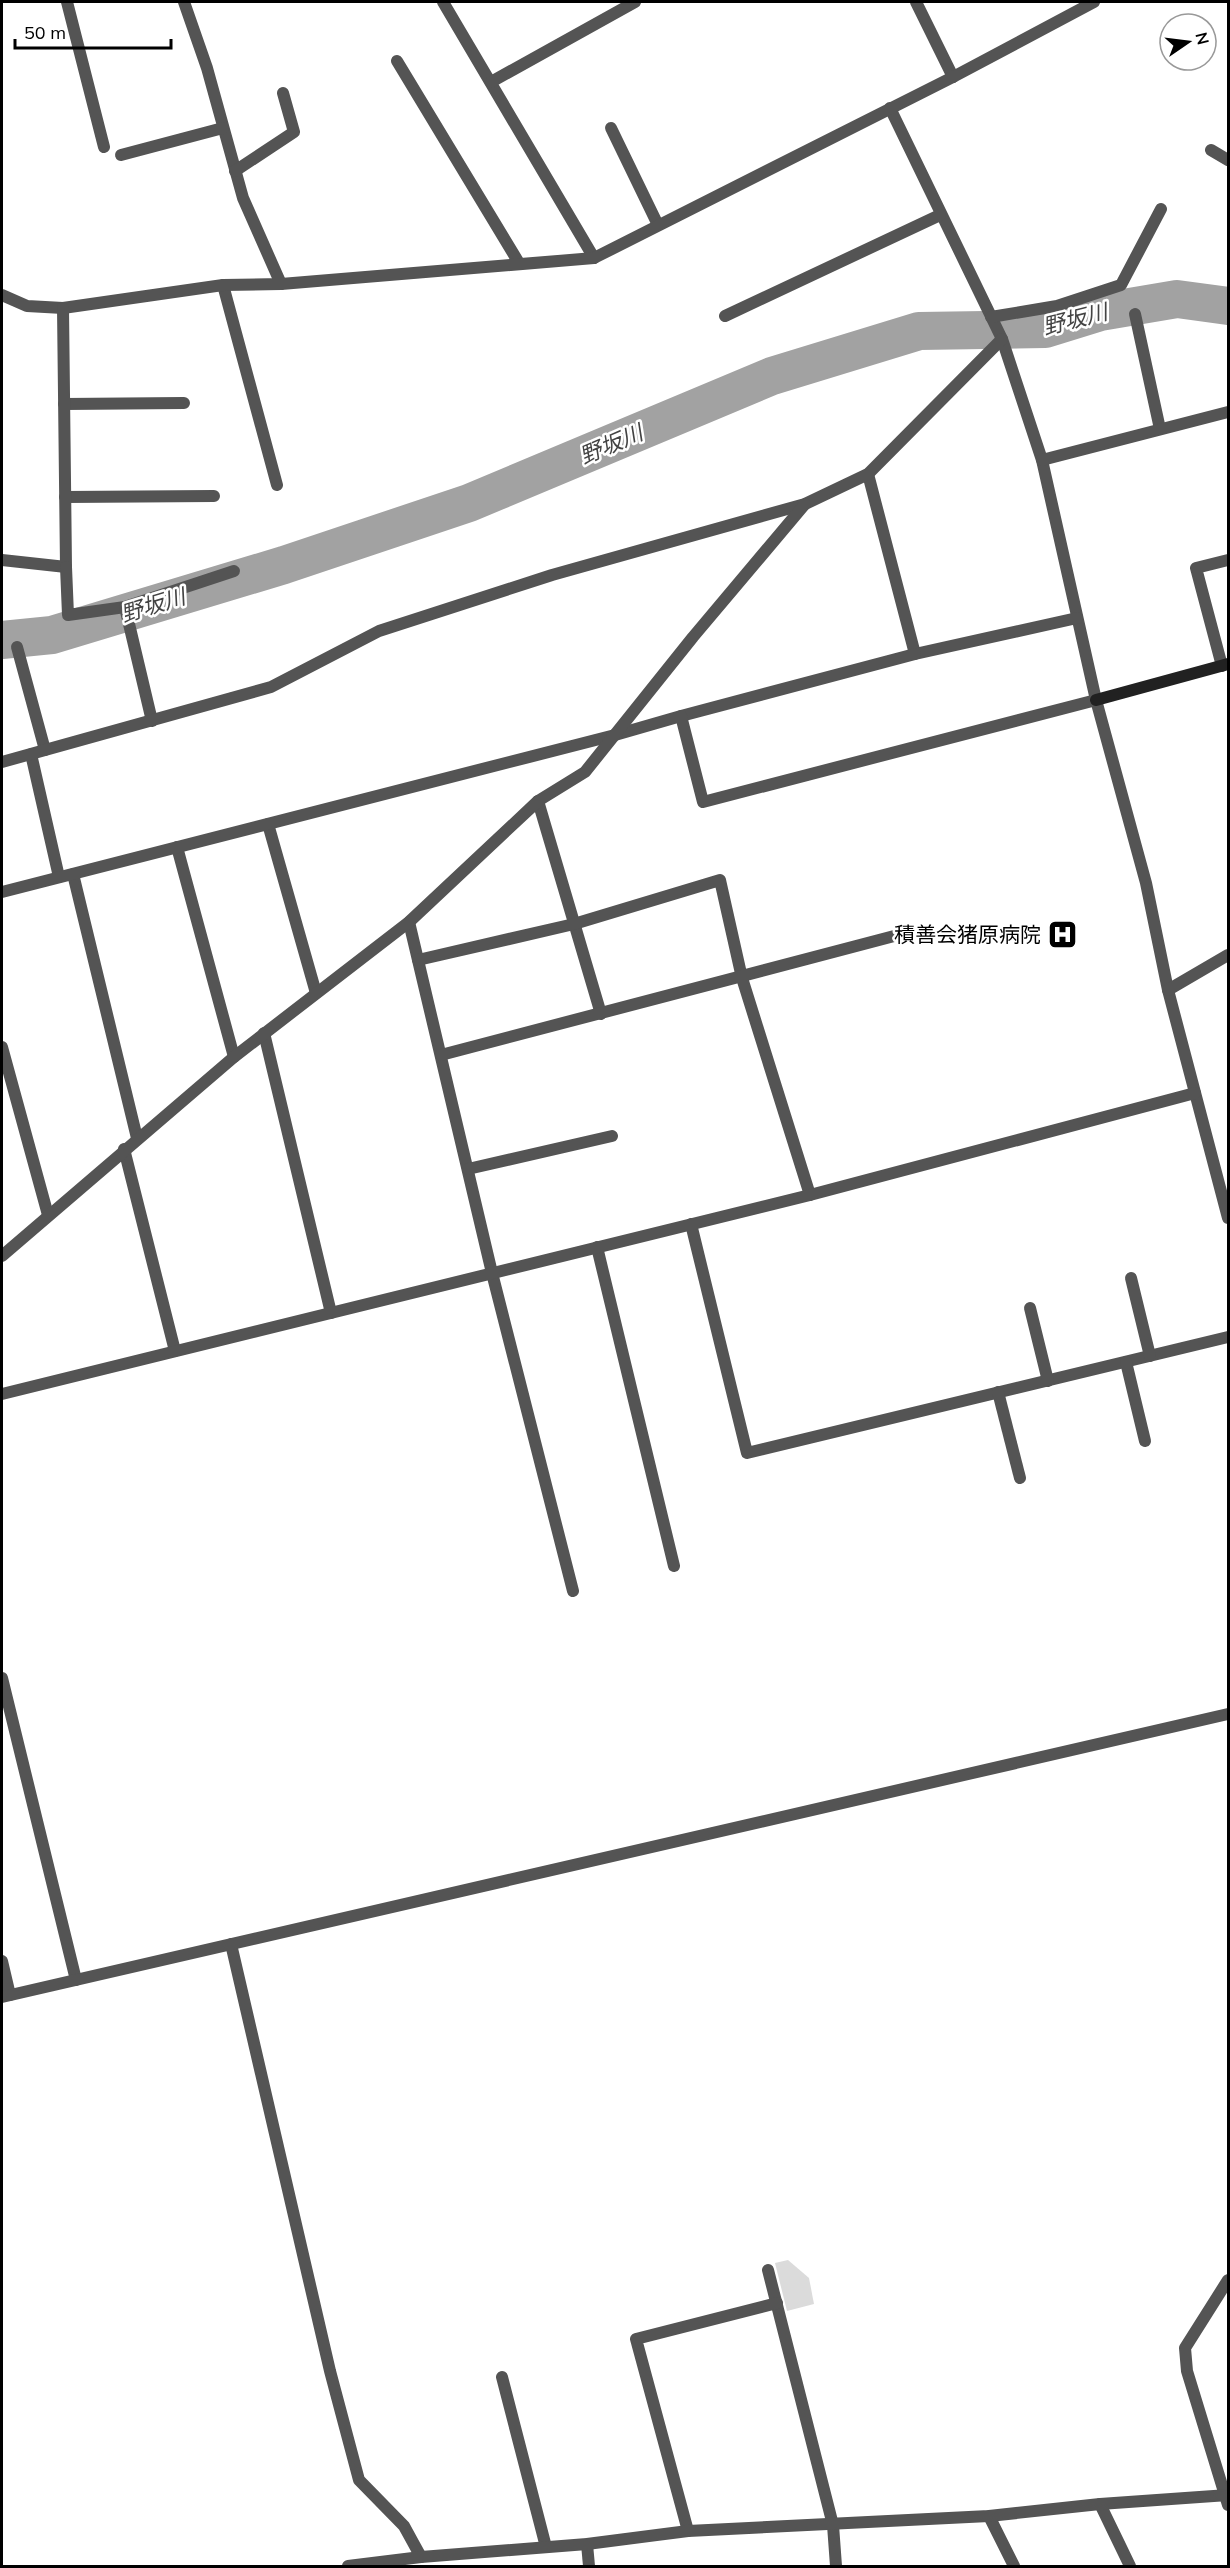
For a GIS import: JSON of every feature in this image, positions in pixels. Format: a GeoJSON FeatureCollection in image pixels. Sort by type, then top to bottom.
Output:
{"type":"FeatureCollection","features":[{"type":"Feature","properties":{"kind":"street"},"geometry":{"type":"LineString","coordinates":[[67,2],[104,147]]}},
{"type":"Feature","properties":{"kind":"street"},"geometry":{"type":"LineString","coordinates":[[184,2],[243,198],[281,284]]}},
{"type":"Feature","properties":{"kind":"street"},"geometry":{"type":"LineString","coordinates":[[443,2],[594,258]]}},
{"type":"Feature","properties":{"kind":"street"},"geometry":{"type":"LineString","coordinates":[[491,82],[635,2]]}},
{"type":"Feature","properties":{"kind":"street"},"geometry":{"type":"LineString","coordinates":[[916,2],[953,77]]}},
{"type":"Feature","properties":{"kind":"street"},"geometry":{"type":"LineString","coordinates":[[2,295],[27,306],[63,308],[223,285],[281,284],[594,258],[953,77],[1094,2]]}},
{"type":"Feature","properties":{"kind":"street"},"geometry":{"type":"LineString","coordinates":[[397,61],[519,263]]}},
{"type":"Feature","properties":{"kind":"street"},"geometry":{"type":"LineString","coordinates":[[235,171],[294,132],[283,93]]}},
{"type":"Feature","properties":{"kind":"street"},"geometry":{"type":"LineString","coordinates":[[890,108],[1002,339],[1042,460],[1096,700],[1146,883],[1168,990],[1228,1218]]}},
{"type":"Feature","properties":{"kind":"street"},"geometry":{"type":"LineString","coordinates":[[121,155],[223,128]]}},
{"type":"Feature","properties":{"kind":"street"},"geometry":{"type":"LineString","coordinates":[[610,128],[658,225]]}},
{"type":"Feature","properties":{"kind":"street"},"geometry":{"type":"LineString","coordinates":[[1211,150],[1228,160]]}},
{"type":"Feature","properties":{"kind":"street"},"geometry":{"type":"LineString","coordinates":[[991,317],[1057,306],[1121,285],[1161,209]]}},
{"type":"Feature","properties":{"kind":"street"},"geometry":{"type":"LineString","coordinates":[[725,316],[940,215]]}},
{"type":"Feature","properties":{"kind":"street"},"geometry":{"type":"LineString","coordinates":[[223,285],[277,485]]}},
{"type":"Feature","properties":{"kind":"street"},"geometry":{"type":"LineString","coordinates":[[63,308],[68,615],[125,607],[234,571]]}},
{"type":"Feature","properties":{"kind":"street"},"geometry":{"type":"LineString","coordinates":[[1135,314],[1160,429]]}},
{"type":"Feature","properties":{"kind":"street"},"geometry":{"type":"LineString","coordinates":[[2,762],[271,687],[379,631],[552,575],[805,504],[867,474],[1002,339]]}},
{"type":"Feature","properties":{"kind":"street"},"geometry":{"type":"LineString","coordinates":[[64,404],[184,403]]}},
{"type":"Feature","properties":{"kind":"street"},"geometry":{"type":"LineString","coordinates":[[1042,460],[1228,412]]}},
{"type":"Feature","properties":{"kind":"street"},"geometry":{"type":"LineString","coordinates":[[867,474],[915,654]]}},
{"type":"Feature","properties":{"kind":"street"},"geometry":{"type":"LineString","coordinates":[[65,497],[214,496]]}},
{"type":"Feature","properties":{"kind":"street"},"geometry":{"type":"LineString","coordinates":[[2,1256],[234,1057],[409,922],[538,801],[585,772],[693,636],[805,504]]}},
{"type":"Feature","properties":{"kind":"street"},"geometry":{"type":"LineString","coordinates":[[2,560],[66,567]]}},
{"type":"Feature","properties":{"kind":"street"},"geometry":{"type":"LineString","coordinates":[[681,716],[703,802],[1225,665],[1196,568],[1228,560]]}},
{"type":"Feature","properties":{"kind":"street"},"geometry":{"type":"LineString","coordinates":[[125,607],[152,721]]}},
{"type":"Feature","properties":{"kind":"street"},"geometry":{"type":"LineString","coordinates":[[2,892],[615,735],[915,654],[1077,618]]}},
{"type":"Feature","properties":{"kind":"street"},"geometry":{"type":"LineString","coordinates":[[17,647],[45,750]]}},
{"type":"Feature","properties":{"kind":"street"},"geometry":{"type":"LineString","coordinates":[[31,754],[59,877]]}},
{"type":"Feature","properties":{"kind":"street"},"geometry":{"type":"LineString","coordinates":[[538,801],[601,1014]]}},
{"type":"Feature","properties":{"kind":"street"},"geometry":{"type":"LineString","coordinates":[[268,824],[316,993]]}},
{"type":"Feature","properties":{"kind":"street"},"geometry":{"type":"LineString","coordinates":[[177,847],[234,1057]]}},
{"type":"Feature","properties":{"kind":"street"},"geometry":{"type":"LineString","coordinates":[[73,874],[137,1138]]}},
{"type":"Feature","properties":{"kind":"street"},"geometry":{"type":"LineString","coordinates":[[418,960],[574,924],[720,880],[742,978],[810,1195]]}},
{"type":"Feature","properties":{"kind":"street"},"geometry":{"type":"LineString","coordinates":[[409,922],[492,1273],[573,1591]]}},
{"type":"Feature","properties":{"kind":"street"},"geometry":{"type":"LineString","coordinates":[[441,1055],[742,978],[898,935]]}},
{"type":"Feature","properties":{"kind":"street"},"geometry":{"type":"LineString","coordinates":[[1168,990],[1228,955]]}},
{"type":"Feature","properties":{"kind":"street"},"geometry":{"type":"LineString","coordinates":[[264,1034],[332,1313]]}},
{"type":"Feature","properties":{"kind":"street"},"geometry":{"type":"LineString","coordinates":[[2,1047],[48,1215]]}},
{"type":"Feature","properties":{"kind":"street"},"geometry":{"type":"LineString","coordinates":[[2,1394],[810,1195],[1195,1092]]}},
{"type":"Feature","properties":{"kind":"street"},"geometry":{"type":"LineString","coordinates":[[468,1169],[612,1136]]}},
{"type":"Feature","properties":{"kind":"street"},"geometry":{"type":"LineString","coordinates":[[124,1149],[175,1352]]}},
{"type":"Feature","properties":{"kind":"street"},"geometry":{"type":"LineString","coordinates":[[691,1224],[747,1453],[1228,1337]]}},
{"type":"Feature","properties":{"kind":"street"},"geometry":{"type":"LineString","coordinates":[[597,1247],[674,1566]]}},
{"type":"Feature","properties":{"kind":"street"},"geometry":{"type":"LineString","coordinates":[[1131,1278],[1150,1356]]}},
{"type":"Feature","properties":{"kind":"street"},"geometry":{"type":"LineString","coordinates":[[1030,1308],[1048,1381]]}},
{"type":"Feature","properties":{"kind":"street"},"geometry":{"type":"LineString","coordinates":[[1126,1362],[1145,1441]]}},
{"type":"Feature","properties":{"kind":"street"},"geometry":{"type":"LineString","coordinates":[[998,1392],[1020,1478]]}},
{"type":"Feature","properties":{"kind":"street"},"geometry":{"type":"LineString","coordinates":[[2,1678],[6,1716],[76,1980]]}},
{"type":"Feature","properties":{"kind":"street"},"geometry":{"type":"LineString","coordinates":[[2,1961],[6,1996],[1228,1714]]}},
{"type":"Feature","properties":{"kind":"street"},"geometry":{"type":"LineString","coordinates":[[231,1944],[330,2371],[359,2480],[404,2526],[421,2557]]}},
{"type":"Feature","properties":{"kind":"street"},"geometry":{"type":"LineString","coordinates":[[768,2270],[833,2525],[836,2566]]}},
{"type":"Feature","properties":{"kind":"street"},"geometry":{"type":"LineString","coordinates":[[348,2566],[421,2557],[587,2544],[688,2531],[989,2516],[1100,2504],[1227,2498],[1187,2371],[1185,2348],[1228,2280]]}},
{"type":"Feature","properties":{"kind":"street"},"geometry":{"type":"LineString","coordinates":[[688,2531],[636,2339],[777,2303]]}},
{"type":"Feature","properties":{"kind":"street"},"geometry":{"type":"LineString","coordinates":[[502,2377],[546,2547]]}},
{"type":"Feature","properties":{"kind":"street"},"geometry":{"type":"LineString","coordinates":[[1100,2504],[1130,2566]]}},
{"type":"Feature","properties":{"kind":"street"},"geometry":{"type":"LineString","coordinates":[[989,2516],[1014,2566]]}},
{"type":"Feature","properties":{"kind":"street"},"geometry":{"type":"LineString","coordinates":[[587,2544],[589,2566]]}},
{"type":"Feature","properties":{"kind":"shaded area"},"geometry":{"type":"Polygon","coordinates":[[[788,2260],[809,2278],[814,2304],[787,2311],[775,2263],[788,2260]]]}},
{"type":"Feature","properties":{"kind":"waterway","name":"野坂川"},"geometry":{"type":"LineString","coordinates":[[2,640],[52,635],[284,565],[469,503],[772,376],[919,331],[1045,329],[1100,312],[1177,299],[1228,306]]}},
{"type":"Feature","properties":{"kind":"place","name":"積善会猪原病院"},"geometry":{"type":"Point","coordinates":[1062,935]}}]}
